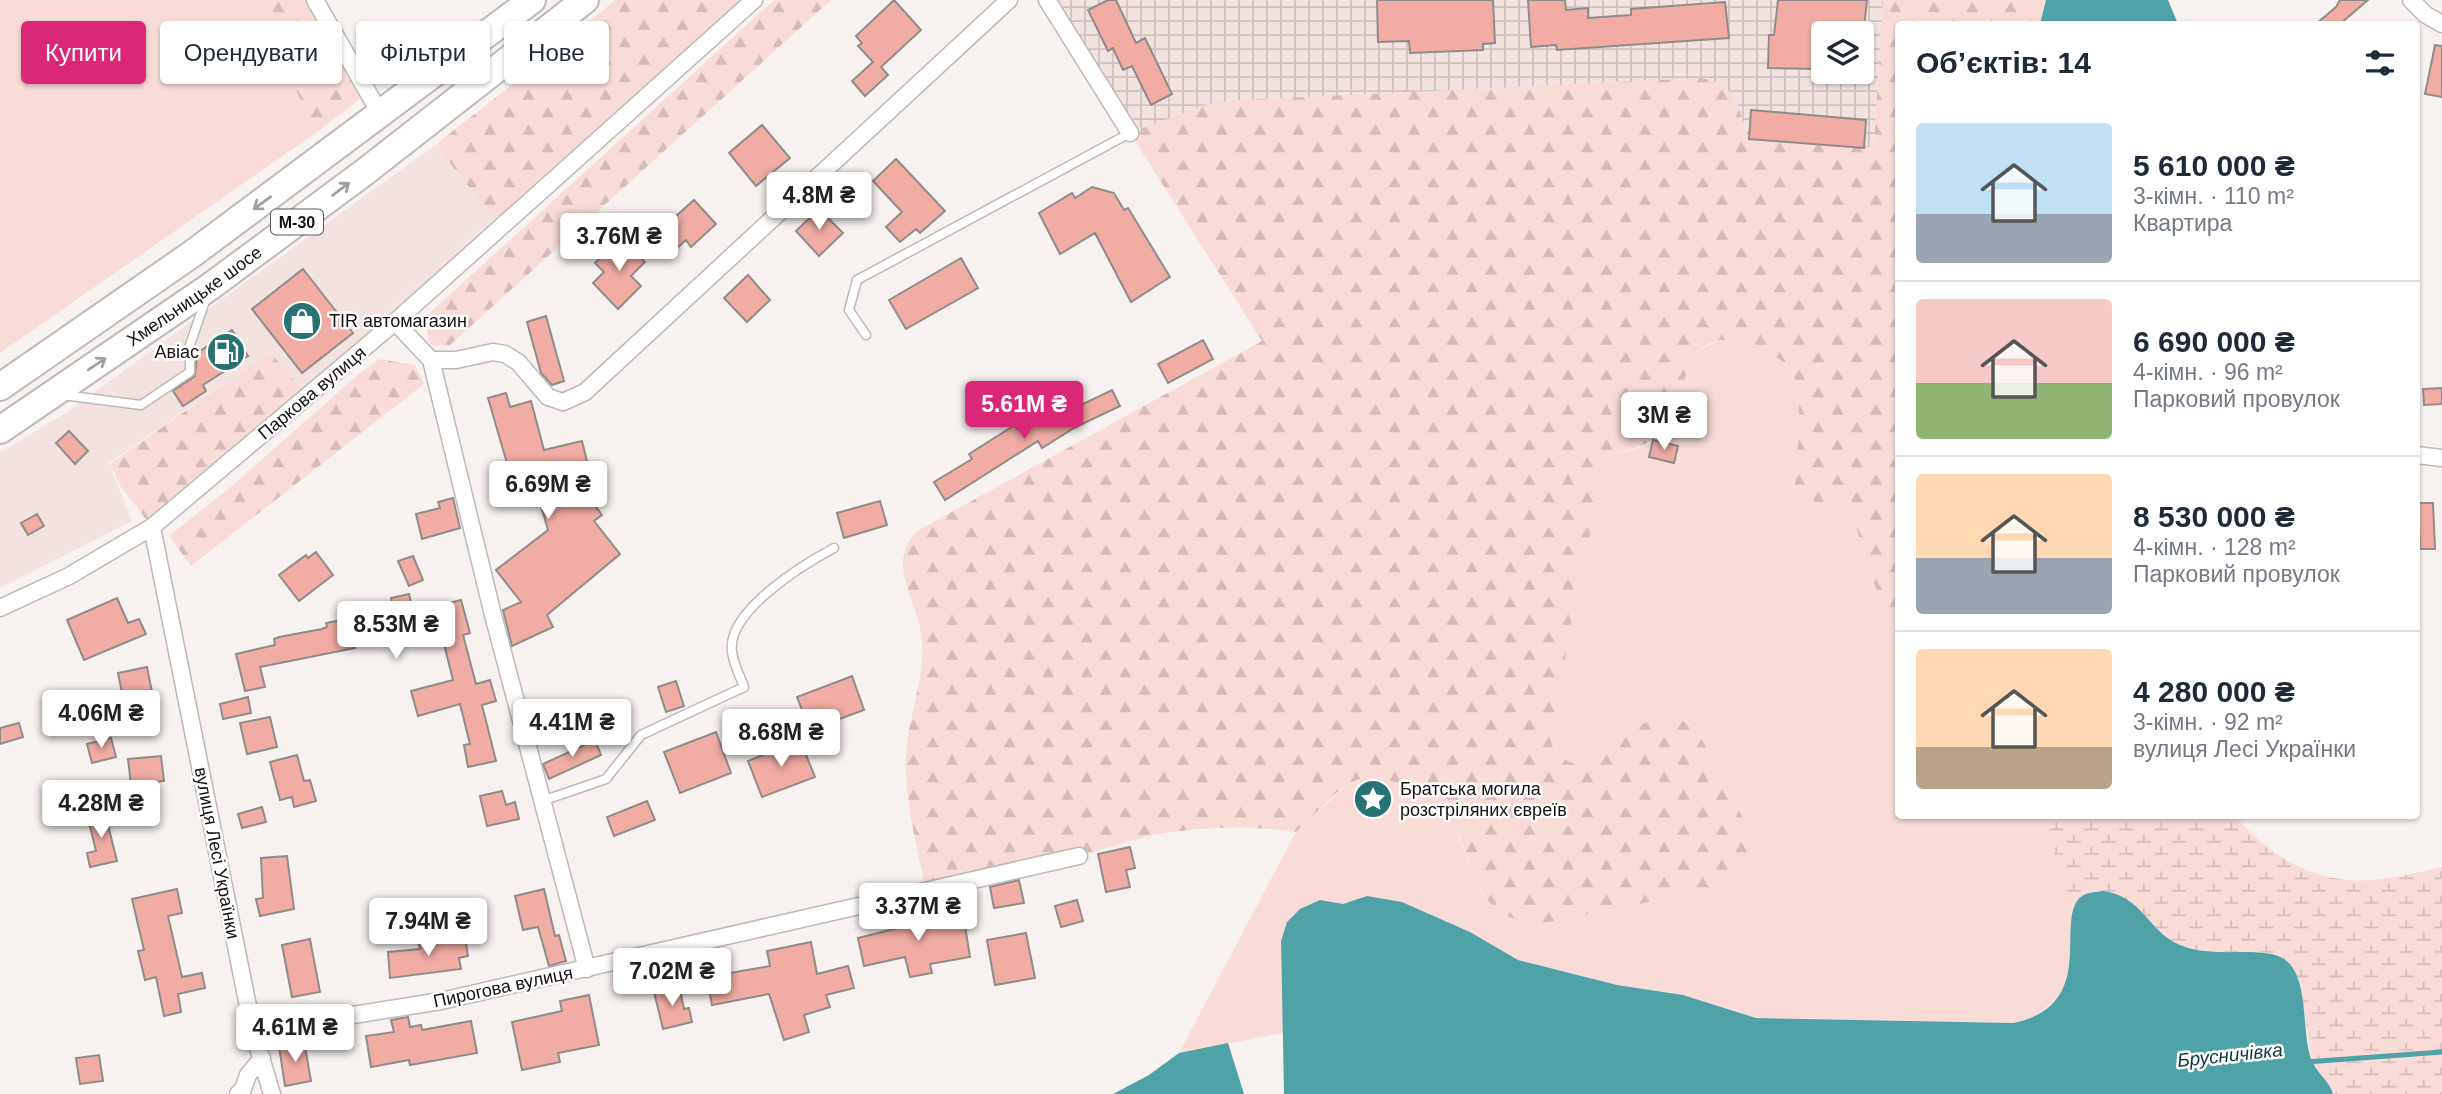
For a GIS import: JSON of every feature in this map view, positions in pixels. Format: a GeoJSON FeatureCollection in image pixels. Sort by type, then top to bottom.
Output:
{"type":"FeatureCollection","features":[{"type":"Feature","properties":{"kind":"highway","name":"Хмельницьке шосе"},"geometry":{"type":"LineString","coordinates":[[0,387],[192,254],[532,0]]}},
{"type":"Feature","properties":{"kind":"highway","name":"Хмельницьке шосе"},"geometry":{"type":"LineString","coordinates":[[0,430],[211,286],[366,171],[585,0]]}},
{"type":"Feature","properties":{"kind":"street"},"geometry":{"type":"LineString","coordinates":[[315,0],[381,115]]}},
{"type":"Feature","properties":{"kind":"street","name":"Паркова вулиця"},"geometry":{"type":"LineString","coordinates":[[0,608],[69,576],[152,527],[396,322],[754,0]]}},
{"type":"Feature","properties":{"kind":"street"},"geometry":{"type":"LineString","coordinates":[[431,360],[456,360],[493,352],[505,354],[518,362],[548,397],[563,402],[585,392],[1009,0]]}},
{"type":"Feature","properties":{"kind":"street"},"geometry":{"type":"LineString","coordinates":[[1047,0],[1130,133]]}},
{"type":"Feature","properties":{"kind":"street"},"geometry":{"type":"LineString","coordinates":[[2411,0],[2426,15],[2442,24]]}},
{"type":"Feature","properties":{"kind":"street"},"geometry":{"type":"LineString","coordinates":[[396,322],[431,360],[493,615],[587,969]]}},
{"type":"Feature","properties":{"kind":"street"},"geometry":{"type":"LineString","coordinates":[[2420,455],[2442,458]]}},
{"type":"Feature","properties":{"kind":"street","name":"вулиця Лесі Українки"},"geometry":{"type":"LineString","coordinates":[[152,527],[253,1031],[272,1094]]}},
{"type":"Feature","properties":{"kind":"street","name":"Пирогова вулиця"},"geometry":{"type":"LineString","coordinates":[[253,1031],[441,1001],[1079,856]]}},
{"type":"Feature","properties":{"kind":"street"},"geometry":{"type":"LineString","coordinates":[[238,1094],[248,1075],[262,1058]]}},
{"type":"Feature","properties":{"kind":"lane"},"geometry":{"type":"LineString","coordinates":[[866,335],[849,310],[858,280],[1130,133]]}},
{"type":"Feature","properties":{"kind":"lane"},"geometry":{"type":"LineString","coordinates":[[53,394],[141,405],[190,372],[190,345],[211,286]]}},
{"type":"Feature","properties":{"kind":"lane"},"geometry":{"type":"LineString","coordinates":[[542,801],[606,779],[640,735],[744,687],[731,649],[740,620],[756,603],[806,563],[834,548]]}},
{"type":"Feature","properties":{"kind":"shaded area"},"geometry":{"type":"Polygon","coordinates":[[[1049,0],[1883,0],[1874,146],[1864,148],[1749,139],[1735,98],[1130,133],[1049,0]]]}},
{"type":"Feature","properties":{"kind":"shaded area"},"geometry":{"type":"Polygon","coordinates":[[[435,145],[495,218],[301,388],[270,352],[109,463],[132,521],[0,588],[0,453],[67,412],[435,145]]]}},
{"type":"Feature","properties":{"kind":"green space"},"geometry":{"type":"Polygon","coordinates":[[[0,0],[250,0],[261,21],[160,21],[160,84],[293,84],[317,132],[0,353],[0,0]]]}},
{"type":"Feature","properties":{"kind":"green space"},"geometry":{"type":"Polygon","coordinates":[[[250,0],[315,0],[327,21],[261,21],[250,0]]]}},
{"type":"Feature","properties":{"kind":"green space"},"geometry":{"type":"Polygon","coordinates":[[[615,0],[754,0],[152,527],[121,487],[110,464],[270,352],[301,388],[495,219],[435,145],[513,84],[609,84],[609,21],[590,21],[615,0]]]}},
{"type":"Feature","properties":{"kind":"green space"},"geometry":{"type":"Polygon","coordinates":[[[774,0],[831,0],[449,346],[430,345],[424,318],[774,0]]]}},
{"type":"Feature","properties":{"kind":"green space"},"geometry":{"type":"Polygon","coordinates":[[[1883,0],[2046,0],[2041,21],[1895,21],[1895,630],[1885,617],[1850,509],[1794,497],[1798,450],[1798,396],[1791,370],[1778,358],[1731,341],[1707,345],[1692,360],[1673,415],[1660,434],[1640,446],[1607,456],[1572,619],[1551,742],[1556,755],[1571,763],[1603,749],[1649,721],[1665,718],[1681,720],[1697,730],[1745,822],[1748,843],[1745,863],[1733,879],[1714,889],[1544,923],[1520,920],[1502,913],[1480,888],[1459,836],[1439,806],[1412,789],[1372,777],[1347,785],[1296,832],[1207,828],[1171,832],[926,893],[909,807],[906,773],[907,741],[922,655],[920,625],[903,570],[903,557],[908,544],[917,531],[1262,341],[1130,133],[1208,104],[1224,101],[1700,78],[1722,86],[1735,99],[1749,139],[1864,148],[1874,146],[1883,0]]]}},
{"type":"Feature","properties":{"kind":"green space"},"geometry":{"type":"Polygon","coordinates":[[[342,47],[356,72],[356,84],[363,84],[368,93],[317,132],[293,84],[342,84],[342,47]]]}},
{"type":"Feature","properties":{"kind":"green space"},"geometry":{"type":"Polygon","coordinates":[[[1733,339],[1773,355],[1791,370],[1796,381],[1799,413],[1795,497],[1850,509],[1885,617],[1895,630],[1895,819],[2042,819],[2073,907],[2070,963],[2064,986],[2057,999],[2031,1019],[2013,1023],[1756,1018],[1683,995],[1617,985],[1518,960],[1470,932],[1402,902],[1367,896],[1343,904],[1320,900],[1281,941],[1283,1033],[1179,1053],[1296,832],[1347,785],[1364,777],[1381,776],[1434,800],[1450,818],[1484,897],[1544,923],[1714,889],[1704,742],[1697,730],[1685,720],[1584,761],[1570,764],[1556,755],[1551,742],[1572,619],[1607,456],[1639,448],[1654,441],[1667,429],[1695,355],[1716,342],[1733,339]]]}},
{"type":"Feature","properties":{"kind":"green space"},"geometry":{"type":"Polygon","coordinates":[[[380,359],[415,365],[424,384],[191,566],[169,536],[233,485],[360,373],[380,359]]]}},
{"type":"Feature","properties":{"kind":"green space"},"geometry":{"type":"Polygon","coordinates":[[[2042,819],[2238,819],[2283,858],[2320,874],[2340,879],[2383,879],[2442,867],[2442,1094],[2333,1094],[2312,1061],[2299,979],[2275,955],[2189,949],[2164,935],[2129,899],[2083,895],[2073,907],[2042,819]]]}},
{"type":"Feature","properties":{"kind":"water"},"geometry":{"type":"Polygon","coordinates":[[[2046,0],[2168,0],[2177,21],[2041,21],[2046,0]]]}},
{"type":"Feature","properties":{"kind":"water"},"geometry":{"type":"Polygon","coordinates":[[[2103,891],[2127,900],[2169,939],[2180,945],[2202,951],[2271,954],[2285,960],[2294,970],[2300,984],[2306,1035],[2313,1063],[2333,1094],[1284,1094],[1281,941],[1287,922],[1300,909],[1320,900],[1343,904],[1367,896],[1402,902],[1470,932],[1518,960],[1617,985],[1683,995],[1756,1018],[2013,1023],[2040,1013],[2057,999],[2066,980],[2070,961],[2074,907],[2082,896],[2103,891]]]}},
{"type":"Feature","properties":{"kind":"water"},"geometry":{"type":"Polygon","coordinates":[[[1228,1043],[1244,1094],[1113,1094],[1149,1075],[1179,1053],[1228,1043]]]}},
{"type":"Feature","properties":{"kind":"building"},"geometry":{"type":"Polygon","coordinates":[[[894,0],[921,30],[881,67],[888,75],[865,96],[852,81],[873,62],[858,46],[862,43],[856,36],[894,0]]]}},
{"type":"Feature","properties":{"kind":"building"},"geometry":{"type":"Polygon","coordinates":[[[1108,0],[1116,0],[1136,43],[1145,38],[1172,94],[1151,105],[1132,66],[1123,70],[1113,48],[1108,51],[1088,10],[1108,0]]]}},
{"type":"Feature","properties":{"kind":"building"},"geometry":{"type":"Polygon","coordinates":[[[1377,0],[1493,0],[1495,43],[1483,44],[1483,50],[1410,53],[1409,41],[1378,42],[1377,0]]]}},
{"type":"Feature","properties":{"kind":"building"},"geometry":{"type":"Polygon","coordinates":[[[1528,0],[1565,0],[1566,10],[1588,8],[1588,18],[1631,15],[1631,9],[1725,2],[1729,38],[1557,50],[1556,45],[1531,47],[1528,0]]]}},
{"type":"Feature","properties":{"kind":"building"},"geometry":{"type":"Polygon","coordinates":[[[1778,0],[1867,0],[1865,21],[1811,21],[1811,69],[1768,68],[1769,35],[1774,35],[1778,0]]]}},
{"type":"Feature","properties":{"kind":"building"},"geometry":{"type":"Polygon","coordinates":[[[2340,0],[2368,0],[2344,21],[2320,21],[2340,0]]]}},
{"type":"Feature","properties":{"kind":"building"},"geometry":{"type":"Polygon","coordinates":[[[2435,45],[2442,46],[2442,97],[2425,94],[2435,45]]]}},
{"type":"Feature","properties":{"kind":"building"},"geometry":{"type":"Polygon","coordinates":[[[1751,110],[1866,120],[1864,148],[1749,139],[1751,110]]]}},
{"type":"Feature","properties":{"kind":"building"},"geometry":{"type":"Polygon","coordinates":[[[762,125],[790,158],[756,186],[729,153],[762,125]]]}},
{"type":"Feature","properties":{"kind":"building"},"geometry":{"type":"Polygon","coordinates":[[[896,159],[945,211],[920,233],[916,229],[900,242],[886,227],[902,212],[873,181],[896,159]]]}},
{"type":"Feature","properties":{"kind":"building"},"geometry":{"type":"Polygon","coordinates":[[[1092,187],[1114,193],[1124,210],[1128,208],[1170,277],[1131,302],[1095,233],[1060,254],[1039,213],[1072,193],[1075,198],[1092,187]]]}},
{"type":"Feature","properties":{"kind":"building"},"geometry":{"type":"Polygon","coordinates":[[[694,200],[716,224],[691,247],[686,240],[675,250],[658,232],[694,200]]]}},
{"type":"Feature","properties":{"kind":"building"},"geometry":{"type":"Polygon","coordinates":[[[819,209],[843,233],[819,256],[796,231],[819,209]]]}},
{"type":"Feature","properties":{"kind":"building"},"geometry":{"type":"Polygon","coordinates":[[[620,238],[645,262],[631,276],[641,286],[618,309],[593,283],[604,272],[595,263],[620,238]]]}},
{"type":"Feature","properties":{"kind":"building"},"geometry":{"type":"Polygon","coordinates":[[[961,258],[978,288],[906,329],[889,300],[961,258]]]}},
{"type":"Feature","properties":{"kind":"building","name":"TIR автомагазин"},"geometry":{"type":"Polygon","coordinates":[[[303,269],[353,333],[302,373],[252,309],[303,269]]]}},
{"type":"Feature","properties":{"kind":"building"},"geometry":{"type":"Polygon","coordinates":[[[748,275],[770,300],[747,322],[724,298],[748,275]]]}},
{"type":"Feature","properties":{"kind":"building"},"geometry":{"type":"Polygon","coordinates":[[[546,316],[564,381],[552,385],[541,373],[527,322],[546,316]]]}},
{"type":"Feature","properties":{"kind":"building"},"geometry":{"type":"Polygon","coordinates":[[[232,330],[248,356],[203,385],[206,391],[183,406],[173,391],[195,376],[197,353],[232,330]]]}},
{"type":"Feature","properties":{"kind":"building"},"geometry":{"type":"Polygon","coordinates":[[[1203,340],[1213,359],[1168,383],[1158,364],[1203,340]]]}},
{"type":"Feature","properties":{"kind":"building"},"geometry":{"type":"Polygon","coordinates":[[[2442,388],[2442,404],[2424,405],[2423,389],[2442,388]]]}},
{"type":"Feature","properties":{"kind":"building"},"geometry":{"type":"Polygon","coordinates":[[[1112,390],[1120,406],[1074,428],[1042,448],[1038,441],[945,500],[934,482],[972,459],[969,454],[1015,425],[1018,430],[1073,399],[1077,407],[1112,390]]]}},
{"type":"Feature","properties":{"kind":"building"},"geometry":{"type":"Polygon","coordinates":[[[506,393],[510,407],[531,401],[544,450],[582,441],[595,494],[587,495],[602,515],[594,521],[620,554],[547,615],[553,627],[512,646],[503,610],[521,602],[496,570],[548,530],[538,495],[518,501],[488,398],[506,393]]]}},
{"type":"Feature","properties":{"kind":"building"},"geometry":{"type":"Polygon","coordinates":[[[69,431],[88,451],[75,464],[56,443],[69,431]]]}},
{"type":"Feature","properties":{"kind":"building"},"geometry":{"type":"Polygon","coordinates":[[[1653,440],[1678,446],[1674,463],[1649,457],[1653,440]]]}},
{"type":"Feature","properties":{"kind":"building"},"geometry":{"type":"Polygon","coordinates":[[[453,498],[460,528],[422,539],[416,514],[440,508],[438,502],[453,498]]]}},
{"type":"Feature","properties":{"kind":"building"},"geometry":{"type":"Polygon","coordinates":[[[880,501],[887,525],[844,538],[837,513],[880,501]]]}},
{"type":"Feature","properties":{"kind":"building"},"geometry":{"type":"Polygon","coordinates":[[[2420,503],[2433,503],[2435,549],[2420,549],[2420,503]]]}},
{"type":"Feature","properties":{"kind":"building"},"geometry":{"type":"Polygon","coordinates":[[[37,514],[44,526],[28,535],[21,523],[37,514]]]}},
{"type":"Feature","properties":{"kind":"building"},"geometry":{"type":"Polygon","coordinates":[[[316,552],[333,575],[299,601],[279,575],[306,555],[308,558],[316,552]]]}},
{"type":"Feature","properties":{"kind":"building"},"geometry":{"type":"Polygon","coordinates":[[[413,556],[423,580],[409,586],[398,561],[413,556]]]}},
{"type":"Feature","properties":{"kind":"building"},"geometry":{"type":"Polygon","coordinates":[[[409,594],[413,612],[461,600],[470,633],[463,635],[476,684],[490,680],[496,701],[482,705],[496,761],[468,767],[464,745],[470,744],[460,704],[418,716],[411,691],[453,680],[443,640],[440,641],[437,629],[354,644],[355,648],[260,667],[265,687],[245,691],[236,654],[275,645],[274,639],[279,637],[322,629],[327,627],[326,623],[365,616],[364,611],[392,605],[391,598],[409,594]]]}},
{"type":"Feature","properties":{"kind":"building"},"geometry":{"type":"Polygon","coordinates":[[[117,598],[128,623],[139,619],[146,634],[84,660],[67,620],[117,598]]]}},
{"type":"Feature","properties":{"kind":"building"},"geometry":{"type":"Polygon","coordinates":[[[147,667],[153,697],[124,703],[118,673],[147,667]]]}},
{"type":"Feature","properties":{"kind":"building"},"geometry":{"type":"Polygon","coordinates":[[[852,676],[864,710],[810,730],[797,697],[852,676]]]}},
{"type":"Feature","properties":{"kind":"building"},"geometry":{"type":"Polygon","coordinates":[[[676,681],[684,706],[666,712],[658,687],[676,681]]]}},
{"type":"Feature","properties":{"kind":"building"},"geometry":{"type":"Polygon","coordinates":[[[248,697],[251,713],[223,719],[220,704],[248,697]]]}},
{"type":"Feature","properties":{"kind":"building"},"geometry":{"type":"Polygon","coordinates":[[[270,717],[277,747],[247,754],[240,723],[270,717]]]}},
{"type":"Feature","properties":{"kind":"building"},"geometry":{"type":"Polygon","coordinates":[[[19,723],[23,737],[0,744],[0,728],[19,723]]]}},
{"type":"Feature","properties":{"kind":"building"},"geometry":{"type":"Polygon","coordinates":[[[716,732],[731,773],[680,793],[664,752],[716,732]]]}},
{"type":"Feature","properties":{"kind":"building"},"geometry":{"type":"Polygon","coordinates":[[[111,738],[116,757],[92,763],[87,744],[111,738]]]}},
{"type":"Feature","properties":{"kind":"building"},"geometry":{"type":"Polygon","coordinates":[[[595,740],[601,755],[549,779],[543,764],[595,740]]]}},
{"type":"Feature","properties":{"kind":"building"},"geometry":{"type":"Polygon","coordinates":[[[800,740],[815,777],[762,797],[748,761],[800,740]]]}},
{"type":"Feature","properties":{"kind":"building"},"geometry":{"type":"Polygon","coordinates":[[[297,755],[304,781],[310,780],[316,801],[294,807],[292,797],[280,800],[270,762],[297,755]]]}},
{"type":"Feature","properties":{"kind":"building"},"geometry":{"type":"Polygon","coordinates":[[[161,756],[164,781],[131,785],[128,759],[161,756]]]}},
{"type":"Feature","properties":{"kind":"building"},"geometry":{"type":"Polygon","coordinates":[[[502,791],[506,805],[515,802],[519,819],[487,826],[480,796],[502,791]]]}},
{"type":"Feature","properties":{"kind":"building"},"geometry":{"type":"Polygon","coordinates":[[[647,801],[655,820],[614,836],[607,817],[647,801]]]}},
{"type":"Feature","properties":{"kind":"building"},"geometry":{"type":"Polygon","coordinates":[[[262,807],[266,822],[242,828],[238,814],[262,807]]]}},
{"type":"Feature","properties":{"kind":"building"},"geometry":{"type":"Polygon","coordinates":[[[104,809],[117,861],[90,867],[87,853],[96,851],[87,814],[104,809]]]}},
{"type":"Feature","properties":{"kind":"building"},"geometry":{"type":"Polygon","coordinates":[[[1130,847],[1135,868],[1126,870],[1130,887],[1106,892],[1098,854],[1130,847]]]}},
{"type":"Feature","properties":{"kind":"building"},"geometry":{"type":"Polygon","coordinates":[[[287,856],[294,909],[260,916],[256,899],[263,898],[261,858],[287,856]]]}},
{"type":"Feature","properties":{"kind":"building"},"geometry":{"type":"Polygon","coordinates":[[[1019,880],[1024,903],[994,908],[990,887],[1019,880]]]}},
{"type":"Feature","properties":{"kind":"building"},"geometry":{"type":"Polygon","coordinates":[[[177,889],[182,913],[168,916],[182,977],[202,973],[205,988],[178,994],[181,1012],[164,1016],[156,977],[145,980],[138,951],[144,950],[132,899],[177,889]]]}},
{"type":"Feature","properties":{"kind":"building"},"geometry":{"type":"Polygon","coordinates":[[[544,889],[555,936],[559,935],[566,961],[549,966],[538,927],[523,930],[515,896],[544,889]]]}},
{"type":"Feature","properties":{"kind":"building"},"geometry":{"type":"Polygon","coordinates":[[[1077,900],[1083,921],[1061,927],[1055,906],[1077,900]]]}},
{"type":"Feature","properties":{"kind":"building"},"geometry":{"type":"Polygon","coordinates":[[[918,910],[920,922],[963,914],[970,957],[930,964],[932,973],[910,977],[905,957],[864,966],[858,938],[898,928],[896,915],[918,910]]]}},
{"type":"Feature","properties":{"kind":"building"},"geometry":{"type":"Polygon","coordinates":[[[1026,933],[1035,978],[995,985],[987,940],[1026,933]]]}},
{"type":"Feature","properties":{"kind":"building"},"geometry":{"type":"Polygon","coordinates":[[[465,938],[468,956],[459,958],[461,969],[390,978],[388,952],[420,949],[419,944],[465,938]]]}},
{"type":"Feature","properties":{"kind":"building"},"geometry":{"type":"Polygon","coordinates":[[[310,939],[320,992],[292,997],[282,945],[310,939]]]}},
{"type":"Feature","properties":{"kind":"building"},"geometry":{"type":"Polygon","coordinates":[[[811,942],[817,974],[848,966],[854,988],[826,995],[830,1007],[804,1015],[809,1032],[784,1040],[769,994],[712,1005],[707,977],[770,966],[767,951],[811,942]]]}},
{"type":"Feature","properties":{"kind":"building"},"geometry":{"type":"Polygon","coordinates":[[[679,986],[684,1009],[689,1008],[692,1022],[663,1029],[654,992],[679,986]]]}},
{"type":"Feature","properties":{"kind":"building"},"geometry":{"type":"Polygon","coordinates":[[[589,995],[599,1045],[558,1053],[560,1062],[522,1070],[512,1022],[562,1011],[560,1001],[589,995]]]}},
{"type":"Feature","properties":{"kind":"building"},"geometry":{"type":"Polygon","coordinates":[[[408,1017],[410,1027],[421,1025],[422,1030],[471,1021],[477,1053],[410,1065],[409,1060],[371,1067],[366,1036],[394,1032],[391,1020],[408,1017]]]}},
{"type":"Feature","properties":{"kind":"building"},"geometry":{"type":"Polygon","coordinates":[[[304,1041],[311,1081],[285,1086],[279,1046],[304,1041]]]}},
{"type":"Feature","properties":{"kind":"building"},"geometry":{"type":"Polygon","coordinates":[[[99,1055],[103,1081],[80,1084],[76,1058],[99,1055]]]}},
{"type":"Feature","properties":{"kind":"waterway","name":"Брусничівка"},"geometry":{"type":"LineString","coordinates":[[2306,1062],[2442,1052]]}},
{"type":"Feature","properties":{"kind":"place","name":"TIR автомагазин"},"geometry":{"type":"Point","coordinates":[302,321]}},
{"type":"Feature","properties":{"kind":"place","name":"Авіас"},"geometry":{"type":"Point","coordinates":[226,352]}},
{"type":"Feature","properties":{"kind":"place","name":"Братська могила розстріляних євреїв"},"geometry":{"type":"Point","coordinates":[1373,799]}}]}
